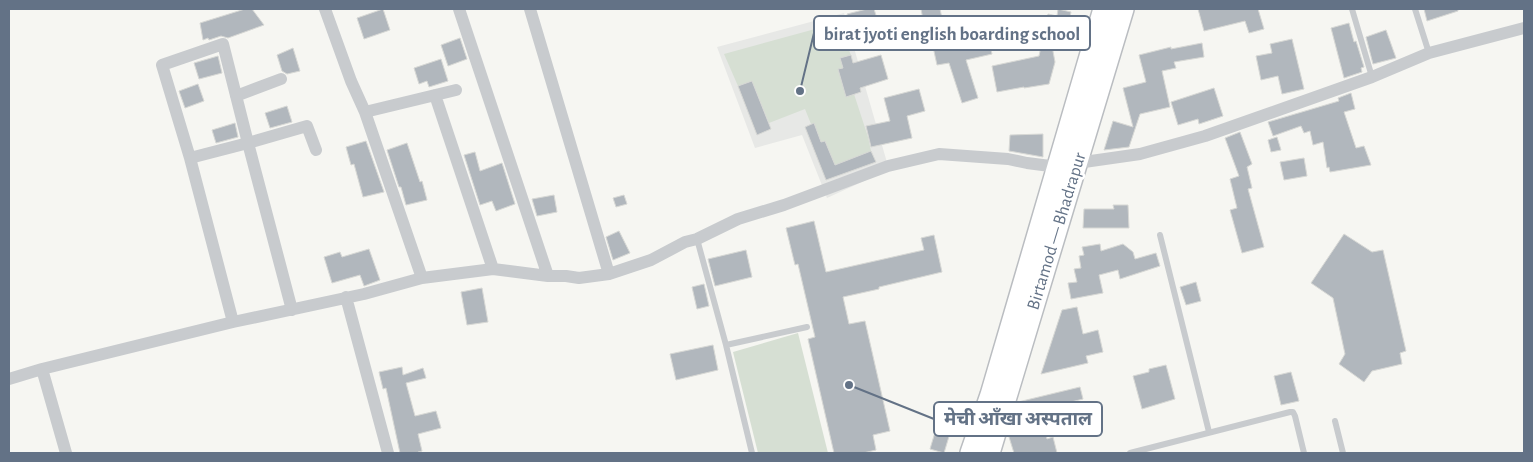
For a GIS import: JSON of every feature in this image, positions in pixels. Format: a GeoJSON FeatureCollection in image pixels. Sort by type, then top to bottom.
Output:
{"type":"FeatureCollection","features":[{"type":"Feature","properties":{"kind":"main road","name":"Birtamod — Bhadrapur"},"geometry":{"type":"LineString","coordinates":[[1068,165],[1104,9]]}},
{"type":"Feature","properties":{"kind":"main road","name":"Birtamod — Bhadrapur"},"geometry":{"type":"LineString","coordinates":[[989,453],[998,398],[1068,165],[1123,9]]}},
{"type":"Feature","properties":{"kind":"main road","name":"Birtamod — Bhadrapur"},"geometry":{"type":"LineString","coordinates":[[971,453],[998,398]]}},
{"type":"Feature","properties":{"kind":"street"},"geometry":{"type":"LineString","coordinates":[[325,9],[364,112],[422,278]]}},
{"type":"Feature","properties":{"kind":"street"},"geometry":{"type":"LineString","coordinates":[[459,9],[548,276]]}},
{"type":"Feature","properties":{"kind":"street"},"geometry":{"type":"LineString","coordinates":[[530,9],[609,274]]}},
{"type":"Feature","properties":{"kind":"street"},"geometry":{"type":"LineString","coordinates":[[9,379],[42,369],[233,322],[292,310],[346,296],[364,294],[422,278],[493,269],[579,278],[609,274],[651,260],[685,242],[697,239],[738,219],[784,205],[888,166],[939,154],[1068,165],[1140,154],[1205,136],[1372,77],[1429,53],[1524,28]]}},
{"type":"Feature","properties":{"kind":"street"},"geometry":{"type":"LineString","coordinates":[[233,322],[190,158],[162,65],[223,44],[292,310]]}},
{"type":"Feature","properties":{"kind":"street"},"geometry":{"type":"LineString","coordinates":[[236,96],[281,79]]}},
{"type":"Feature","properties":{"kind":"street"},"geometry":{"type":"LineString","coordinates":[[364,112],[456,90]]}},
{"type":"Feature","properties":{"kind":"street"},"geometry":{"type":"LineString","coordinates":[[435,95],[493,269]]}},
{"type":"Feature","properties":{"kind":"street"},"geometry":{"type":"LineString","coordinates":[[190,158],[307,126],[316,150]]}},
{"type":"Feature","properties":{"kind":"street"},"geometry":{"type":"LineString","coordinates":[[346,296],[388,453]]}},
{"type":"Feature","properties":{"kind":"street"},"geometry":{"type":"LineString","coordinates":[[42,369],[66,453]]}},
{"type":"Feature","properties":{"kind":"lane"},"geometry":{"type":"LineString","coordinates":[[1352,9],[1372,77]]}},
{"type":"Feature","properties":{"kind":"lane"},"geometry":{"type":"LineString","coordinates":[[1415,9],[1429,53]]}},
{"type":"Feature","properties":{"kind":"lane"},"geometry":{"type":"LineString","coordinates":[[1160,235],[1209,432]]}},
{"type":"Feature","properties":{"kind":"lane"},"geometry":{"type":"LineString","coordinates":[[697,239],[726,345],[752,453]]}},
{"type":"Feature","properties":{"kind":"lane"},"geometry":{"type":"LineString","coordinates":[[726,345],[807,327]]}},
{"type":"Feature","properties":{"kind":"lane"},"geometry":{"type":"LineString","coordinates":[[1130,453],[1290,412],[1293,412],[1295,416],[1304,453]]}},
{"type":"Feature","properties":{"kind":"lane"},"geometry":{"type":"LineString","coordinates":[[1335,421],[1343,453]]}},
{"type":"Feature","properties":{"kind":"shaded area"},"geometry":{"type":"Polygon","coordinates":[[[844,13],[888,170],[827,198],[802,135],[755,148],[717,47],[844,13]]]}},
{"type":"Feature","properties":{"kind":"shaded area"},"geometry":{"type":"Polygon","coordinates":[[[837,23],[851,55],[840,58],[843,68],[838,70],[846,96],[854,94],[871,151],[835,165],[825,141],[821,142],[814,123],[811,124],[805,109],[769,123],[752,81],[738,86],[724,54],[837,23]]]}},
{"type":"Feature","properties":{"kind":"shaded area"},"geometry":{"type":"Polygon","coordinates":[[[798,333],[828,453],[758,453],[733,352],[798,333]]]}},
{"type":"Feature","properties":{"kind":"building"},"geometry":{"type":"Polygon","coordinates":[[[245,9],[252,9],[264,25],[228,38],[221,36],[203,40],[200,23],[245,9]]]}},
{"type":"Feature","properties":{"kind":"building"},"geometry":{"type":"Polygon","coordinates":[[[383,9],[390,30],[364,39],[357,18],[383,9]]]}},
{"type":"Feature","properties":{"kind":"building"},"geometry":{"type":"Polygon","coordinates":[[[874,9],[880,28],[853,35],[847,14],[874,9]]]}},
{"type":"Feature","properties":{"kind":"building"},"geometry":{"type":"Polygon","coordinates":[[[921,9],[940,9],[946,37],[985,27],[992,54],[966,60],[978,98],[962,103],[949,63],[937,65],[928,24],[924,25],[921,9]]]}},
{"type":"Feature","properties":{"kind":"building"},"geometry":{"type":"Polygon","coordinates":[[[1058,9],[1071,12],[1063,48],[1052,46],[1055,62],[1049,84],[997,92],[992,66],[1039,56],[1048,14],[1057,16],[1058,9]]]}},
{"type":"Feature","properties":{"kind":"building"},"geometry":{"type":"Polygon","coordinates":[[[1198,9],[1258,9],[1264,29],[1249,33],[1245,21],[1204,31],[1198,9]]]}},
{"type":"Feature","properties":{"kind":"building"},"geometry":{"type":"Polygon","coordinates":[[[1424,9],[1458,9],[1458,11],[1427,21],[1424,9]]]}},
{"type":"Feature","properties":{"kind":"building"},"geometry":{"type":"Polygon","coordinates":[[[1349,23],[1364,67],[1361,68],[1362,72],[1344,78],[1331,28],[1349,23]]]}},
{"type":"Feature","properties":{"kind":"building"},"geometry":{"type":"Polygon","coordinates":[[[1386,30],[1396,58],[1373,64],[1366,37],[1386,30]]]}},
{"type":"Feature","properties":{"kind":"building"},"geometry":{"type":"Polygon","coordinates":[[[460,38],[467,59],[448,66],[441,45],[460,38]]]}},
{"type":"Feature","properties":{"kind":"building"},"geometry":{"type":"Polygon","coordinates":[[[1292,39],[1304,89],[1282,94],[1278,76],[1261,80],[1256,56],[1272,53],[1270,44],[1292,39]]]}},
{"type":"Feature","properties":{"kind":"building"},"geometry":{"type":"Polygon","coordinates":[[[1202,43],[1204,57],[1174,62],[1176,68],[1162,71],[1170,107],[1140,114],[1129,147],[1104,150],[1113,121],[1133,127],[1123,88],[1146,82],[1139,55],[1171,47],[1171,49],[1202,43]]]}},
{"type":"Feature","properties":{"kind":"building"},"geometry":{"type":"Polygon","coordinates":[[[293,48],[300,71],[287,74],[282,71],[277,55],[293,48]]]}},
{"type":"Feature","properties":{"kind":"building"},"geometry":{"type":"Polygon","coordinates":[[[851,55],[853,63],[881,55],[888,79],[860,88],[861,92],[846,97],[838,69],[843,68],[840,58],[851,55]]]}},
{"type":"Feature","properties":{"kind":"building"},"geometry":{"type":"Polygon","coordinates":[[[218,56],[222,73],[199,79],[194,63],[218,56]]]}},
{"type":"Feature","properties":{"kind":"building"},"geometry":{"type":"Polygon","coordinates":[[[441,59],[448,81],[429,87],[427,81],[419,84],[414,68],[441,59]]]}},
{"type":"Feature","properties":{"kind":"building"},"geometry":{"type":"Polygon","coordinates":[[[752,81],[771,129],[757,135],[738,86],[752,81]]]}},
{"type":"Feature","properties":{"kind":"building"},"geometry":{"type":"Polygon","coordinates":[[[198,84],[204,101],[185,108],[179,91],[198,84]]]}},
{"type":"Feature","properties":{"kind":"building"},"geometry":{"type":"Polygon","coordinates":[[[1214,88],[1223,116],[1199,124],[1198,119],[1178,125],[1171,102],[1214,88]]]}},
{"type":"Feature","properties":{"kind":"building"},"geometry":{"type":"Polygon","coordinates":[[[919,89],[925,111],[907,116],[912,138],[871,147],[866,126],[890,121],[884,98],[919,89]]]}},
{"type":"Feature","properties":{"kind":"building"},"geometry":{"type":"Polygon","coordinates":[[[1351,93],[1355,109],[1344,112],[1356,148],[1364,146],[1371,165],[1330,172],[1329,167],[1327,168],[1323,142],[1313,145],[1310,131],[1304,133],[1301,126],[1273,136],[1268,122],[1339,101],[1338,98],[1351,93]]]}},
{"type":"Feature","properties":{"kind":"building"},"geometry":{"type":"Polygon","coordinates":[[[287,106],[292,122],[270,128],[265,113],[287,106]]]}},
{"type":"Feature","properties":{"kind":"building"},"geometry":{"type":"Polygon","coordinates":[[[235,123],[238,137],[216,143],[212,130],[235,123]]]}},
{"type":"Feature","properties":{"kind":"building"},"geometry":{"type":"Polygon","coordinates":[[[814,123],[821,142],[825,141],[835,165],[871,151],[876,162],[826,180],[805,127],[814,123]]]}},
{"type":"Feature","properties":{"kind":"building"},"geometry":{"type":"Polygon","coordinates":[[[1240,132],[1252,164],[1247,167],[1252,188],[1248,189],[1264,247],[1242,253],[1230,210],[1237,208],[1230,179],[1239,176],[1225,138],[1240,132]]]}},
{"type":"Feature","properties":{"kind":"building"},"geometry":{"type":"Polygon","coordinates":[[[1043,134],[1043,157],[1009,151],[1010,135],[1043,134]]]}},
{"type":"Feature","properties":{"kind":"building"},"geometry":{"type":"Polygon","coordinates":[[[1277,137],[1281,150],[1271,152],[1268,140],[1277,137]]]}},
{"type":"Feature","properties":{"kind":"building"},"geometry":{"type":"Polygon","coordinates":[[[366,141],[384,192],[363,197],[354,164],[351,165],[346,147],[366,141]]]}},
{"type":"Feature","properties":{"kind":"building"},"geometry":{"type":"Polygon","coordinates":[[[407,143],[420,182],[422,181],[427,200],[406,205],[387,150],[407,143]]]}},
{"type":"Feature","properties":{"kind":"building"},"geometry":{"type":"Polygon","coordinates":[[[475,152],[480,171],[502,163],[515,204],[496,211],[492,201],[480,205],[464,155],[475,152]]]}},
{"type":"Feature","properties":{"kind":"building"},"geometry":{"type":"Polygon","coordinates":[[[1304,158],[1307,176],[1284,180],[1280,162],[1304,158]]]}},
{"type":"Feature","properties":{"kind":"building"},"geometry":{"type":"Polygon","coordinates":[[[554,195],[557,212],[537,216],[532,199],[554,195]]]}},
{"type":"Feature","properties":{"kind":"building"},"geometry":{"type":"Polygon","coordinates":[[[624,195],[627,204],[616,207],[613,198],[624,195]]]}},
{"type":"Feature","properties":{"kind":"building"},"geometry":{"type":"Polygon","coordinates":[[[1113,205],[1128,205],[1129,228],[1083,228],[1084,209],[1114,209],[1113,205]]]}},
{"type":"Feature","properties":{"kind":"building"},"geometry":{"type":"Polygon","coordinates":[[[814,221],[826,272],[924,250],[921,238],[934,235],[942,272],[843,297],[849,324],[865,321],[890,431],[873,435],[876,450],[863,453],[834,453],[808,339],[815,337],[798,264],[795,265],[786,228],[814,221]]]}},
{"type":"Feature","properties":{"kind":"building"},"geometry":{"type":"Polygon","coordinates":[[[619,231],[630,253],[613,260],[606,237],[619,231]]]}},
{"type":"Feature","properties":{"kind":"building"},"geometry":{"type":"Polygon","coordinates":[[[1344,234],[1372,252],[1383,250],[1406,351],[1400,353],[1402,364],[1372,371],[1364,382],[1339,364],[1345,354],[1333,298],[1311,283],[1344,234]]]}},
{"type":"Feature","properties":{"kind":"building"},"geometry":{"type":"Polygon","coordinates":[[[1100,244],[1101,251],[1123,244],[1133,252],[1135,259],[1156,253],[1160,266],[1120,279],[1118,270],[1099,275],[1103,293],[1071,299],[1068,283],[1077,282],[1074,269],[1081,268],[1079,256],[1084,255],[1082,247],[1100,244]]]}},
{"type":"Feature","properties":{"kind":"building"},"geometry":{"type":"Polygon","coordinates":[[[369,249],[380,280],[364,286],[360,275],[332,283],[324,257],[340,252],[342,257],[369,249]]]}},
{"type":"Feature","properties":{"kind":"building"},"geometry":{"type":"Polygon","coordinates":[[[746,250],[752,277],[715,286],[708,259],[746,250]]]}},
{"type":"Feature","properties":{"kind":"building"},"geometry":{"type":"Polygon","coordinates":[[[1196,282],[1201,301],[1186,305],[1180,287],[1196,282]]]}},
{"type":"Feature","properties":{"kind":"building"},"geometry":{"type":"Polygon","coordinates":[[[704,284],[709,306],[697,309],[692,287],[704,284]]]}},
{"type":"Feature","properties":{"kind":"building"},"geometry":{"type":"Polygon","coordinates":[[[482,288],[488,322],[467,325],[461,292],[482,288]]]}},
{"type":"Feature","properties":{"kind":"building"},"geometry":{"type":"Polygon","coordinates":[[[1077,307],[1083,334],[1098,330],[1103,352],[1086,356],[1088,363],[1041,374],[1062,310],[1077,307]]]}},
{"type":"Feature","properties":{"kind":"building"},"geometry":{"type":"Polygon","coordinates":[[[713,345],[718,370],[676,380],[670,354],[713,345]]]}},
{"type":"Feature","properties":{"kind":"building"},"geometry":{"type":"Polygon","coordinates":[[[1166,365],[1175,399],[1142,409],[1133,376],[1149,372],[1149,369],[1166,365]]]}},
{"type":"Feature","properties":{"kind":"building"},"geometry":{"type":"Polygon","coordinates":[[[402,367],[403,375],[423,368],[426,378],[406,383],[415,416],[436,411],[441,428],[418,434],[422,451],[418,453],[400,453],[386,388],[383,389],[379,372],[402,367]]]}},
{"type":"Feature","properties":{"kind":"building"},"geometry":{"type":"Polygon","coordinates":[[[1291,372],[1299,401],[1281,405],[1274,376],[1291,372]]]}},
{"type":"Feature","properties":{"kind":"building"},"geometry":{"type":"Polygon","coordinates":[[[1080,387],[1083,399],[1059,405],[1061,411],[1041,415],[1047,439],[1053,437],[1057,453],[1014,453],[1009,437],[1018,402],[1080,387]]]}},
{"type":"Feature","properties":{"kind":"building"},"geometry":{"type":"Polygon","coordinates":[[[942,409],[956,413],[944,453],[930,449],[942,409]]]}},
{"type":"Feature","properties":{"kind":"place","name":"birat jyoti english boarding school"},"geometry":{"type":"Point","coordinates":[800,91]}},
{"type":"Feature","properties":{"kind":"place","name":"मेची आँखा अस्पताल"},"geometry":{"type":"Point","coordinates":[849,385]}}]}
